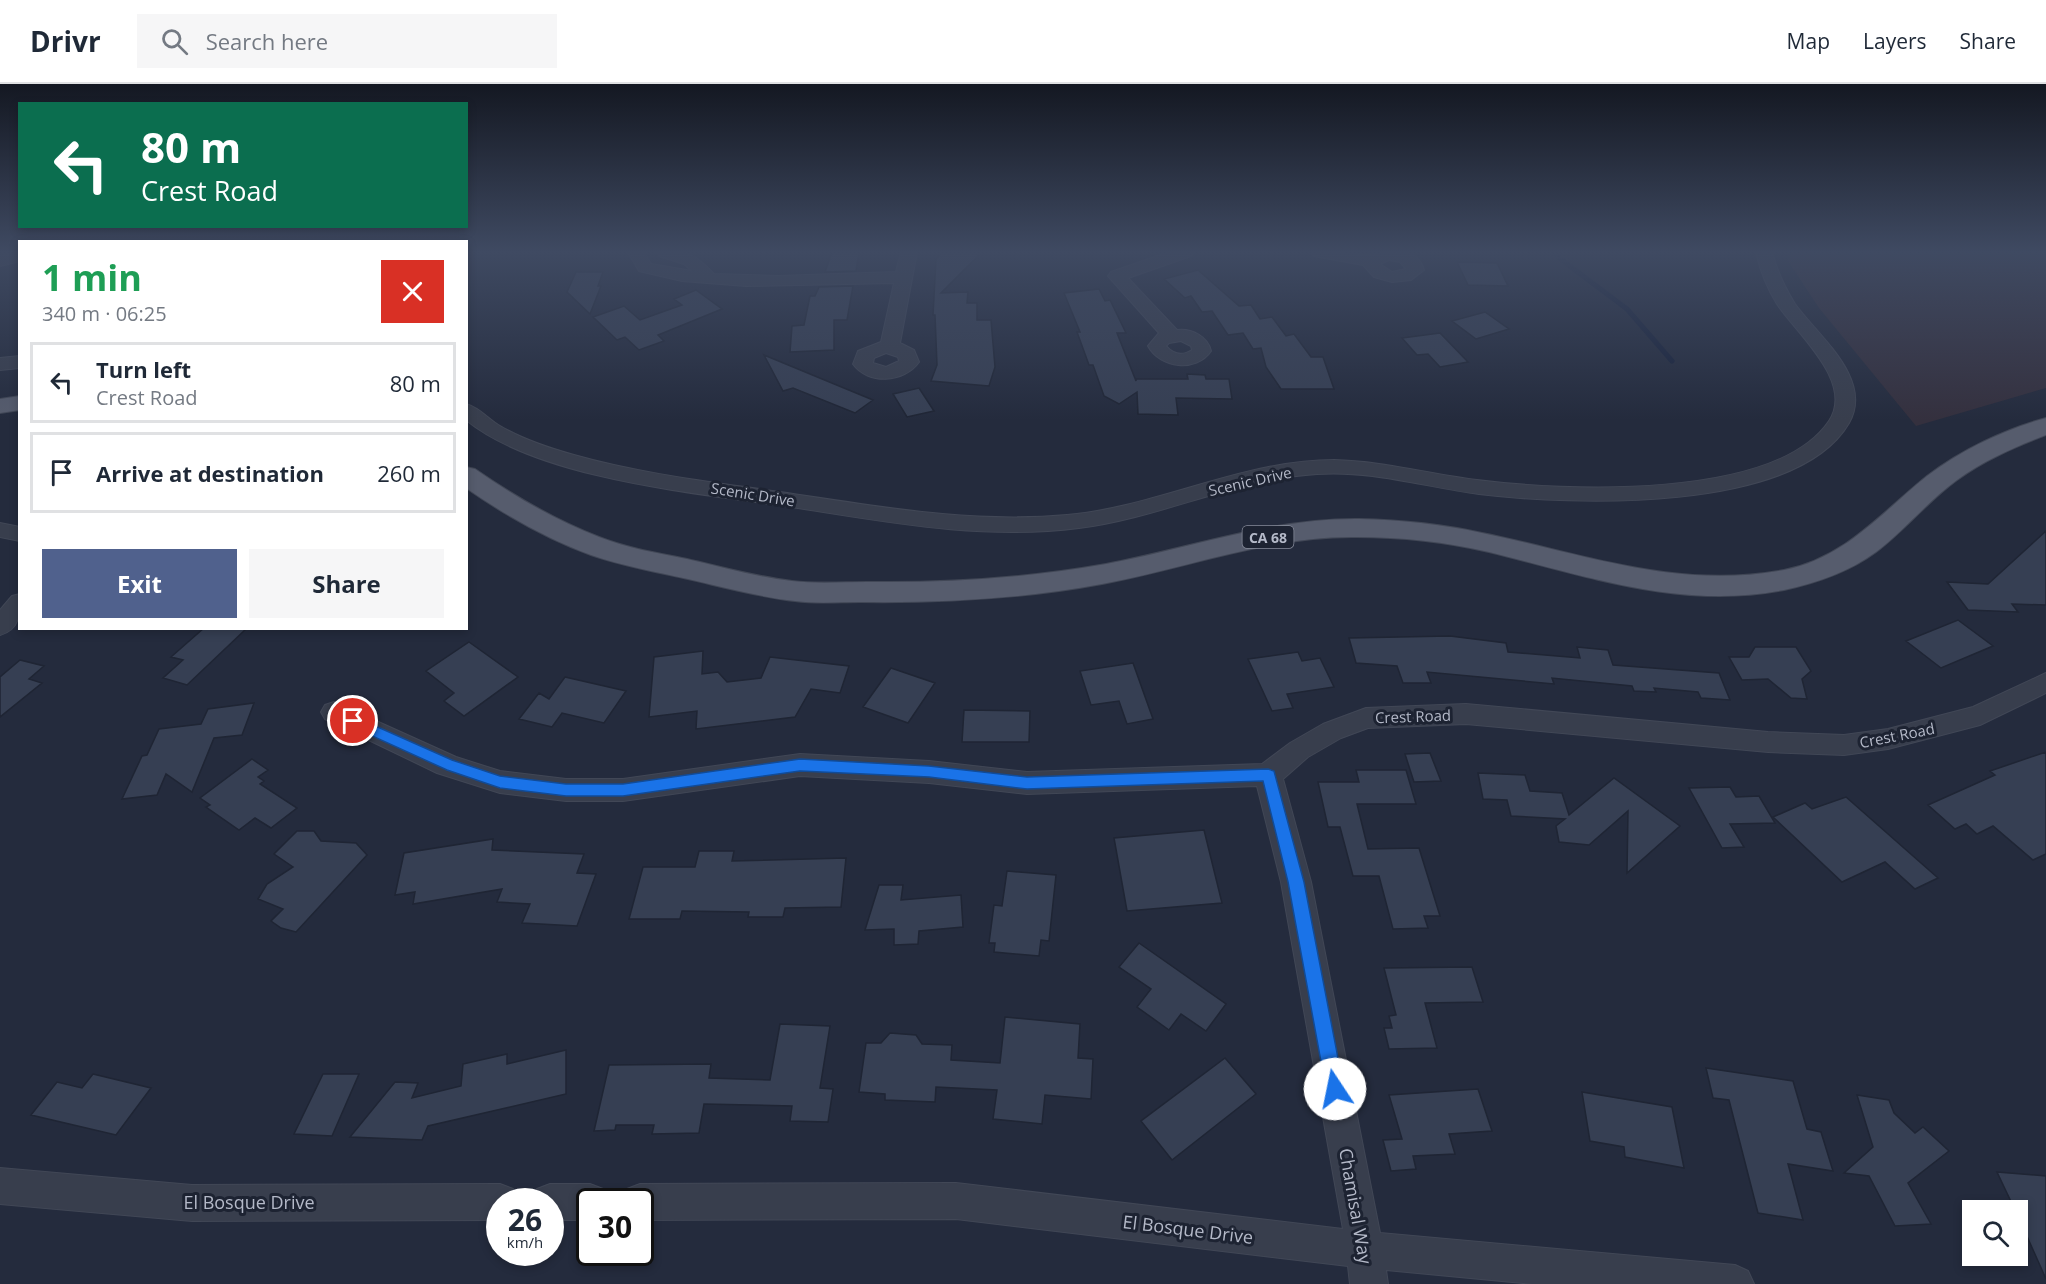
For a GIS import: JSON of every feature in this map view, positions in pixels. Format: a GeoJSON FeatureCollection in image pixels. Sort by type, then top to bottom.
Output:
{"type":"FeatureCollection","features":[{"type":"Feature","properties":{"kind":"main road"},"geometry":{"type":"LineString","coordinates":[[0,406],[18,403]]}},
{"type":"Feature","properties":{"kind":"main road","name":"CA 68"},"geometry":{"type":"LineString","coordinates":[[468,476],[553,529],[593,546],[636,559],[794,591],[914,593],[1008,588],[1130,569],[1282,534],[1350,528],[1413,531],[1469,539],[1629,579],[1678,585],[1748,586],[1808,574],[1840,561],[1867,544],[1932,486],[1959,466],[1995,447],[2046,426]]}},
{"type":"Feature","properties":{"kind":"street"},"geometry":{"type":"LineString","coordinates":[[890,347],[892,321],[896,308]]}},
{"type":"Feature","properties":{"kind":"street"},"geometry":{"type":"LineString","coordinates":[[1146,308],[1172,336]]}},
{"type":"Feature","properties":{"kind":"street","name":"Scenic Drive"},"geometry":{"type":"LineString","coordinates":[[468,412],[492,432],[516,443],[587,464],[757,495],[951,523],[994,525],[1080,521],[1127,512],[1254,477],[1315,467],[1381,470],[1476,487],[1539,492],[1605,493],[1698,488],[1737,482],[1768,473],[1807,454],[1827,439],[1842,418],[1843,386],[1839,372],[1833,361],[1790,308]]}},
{"type":"Feature","properties":{"kind":"street"},"geometry":{"type":"LineString","coordinates":[[0,364],[18,362]]}},
{"type":"Feature","properties":{"kind":"street"},"geometry":{"type":"LineString","coordinates":[[0,530],[18,534]]}},
{"type":"Feature","properties":{"kind":"street"},"geometry":{"type":"LineString","coordinates":[[0,626],[18,604]]}},
{"type":"Feature","properties":{"kind":"street","name":"Crest Road"},"geometry":{"type":"LineString","coordinates":[[1268,775],[1299,750],[1332,731],[1366,718],[1466,714],[1768,742],[1844,745],[1888,739],[1980,715],[2046,682]]}},
{"type":"Feature","properties":{"kind":"street"},"geometry":{"type":"LineString","coordinates":[[334,712],[447,765],[500,782],[566,790],[623,790],[800,765],[929,772],[1027,783],[1268,775]]}},
{"type":"Feature","properties":{"kind":"street","name":"Chamisal Way"},"geometry":{"type":"LineString","coordinates":[[1268,775],[1296,882],[1367,1267]]}},
{"type":"Feature","properties":{"kind":"street","name":"El Bosque Drive"},"geometry":{"type":"LineString","coordinates":[[0,1186],[192,1203],[486,1202]]}},
{"type":"Feature","properties":{"kind":"street","name":"El Bosque Drive"},"geometry":{"type":"LineString","coordinates":[[654,1202],[956,1201],[1367,1267],[1735,1284]]}},
{"type":"Feature","properties":{"kind":"shaded area"},"geometry":{"type":"Polygon","coordinates":[[[1819,308],[2046,308],[2046,388],[1916,426],[1819,308]]]}},
{"type":"Feature","properties":{"kind":"building"},"geometry":{"type":"Polygon","coordinates":[[[584,308],[592,308],[590,314],[584,308]]]}},
{"type":"Feature","properties":{"kind":"building"},"geometry":{"type":"Polygon","coordinates":[[[618,308],[626,308],[640,320],[674,308],[722,309],[658,335],[664,341],[639,350],[625,337],[617,340],[593,317],[618,308]]]}},
{"type":"Feature","properties":{"kind":"building"},"geometry":{"type":"Polygon","coordinates":[[[808,308],[849,308],[847,320],[834,320],[834,350],[790,352],[792,326],[804,325],[808,308]]]}},
{"type":"Feature","properties":{"kind":"building"},"geometry":{"type":"Polygon","coordinates":[[[933,308],[977,308],[977,320],[991,320],[995,367],[989,386],[931,381],[937,365],[935,315],[933,315],[933,308]]]}},
{"type":"Feature","properties":{"kind":"building"},"geometry":{"type":"Polygon","coordinates":[[[1070,308],[1114,308],[1126,333],[1117,333],[1136,381],[1136,379],[1188,379],[1187,374],[1205,375],[1206,379],[1229,379],[1232,399],[1176,398],[1178,415],[1138,414],[1137,392],[1119,404],[1104,396],[1093,365],[1089,365],[1077,332],[1080,332],[1070,308]]]}},
{"type":"Feature","properties":{"kind":"building"},"geometry":{"type":"Polygon","coordinates":[[[1199,308],[1253,308],[1260,319],[1272,317],[1286,336],[1294,334],[1311,357],[1323,357],[1334,389],[1281,389],[1266,367],[1261,348],[1253,349],[1243,333],[1228,335],[1212,311],[1202,312],[1199,308]]]}},
{"type":"Feature","properties":{"kind":"building"},"geometry":{"type":"Polygon","coordinates":[[[1485,312],[1509,329],[1476,339],[1452,321],[1485,312]]]}},
{"type":"Feature","properties":{"kind":"building"},"geometry":{"type":"Polygon","coordinates":[[[1440,333],[1468,362],[1440,367],[1428,354],[1417,355],[1402,338],[1440,333]]]}},
{"type":"Feature","properties":{"kind":"building"},"geometry":{"type":"Polygon","coordinates":[[[764,355],[873,400],[855,413],[793,388],[783,391],[764,355]]]}},
{"type":"Feature","properties":{"kind":"building"},"geometry":{"type":"Polygon","coordinates":[[[919,388],[934,411],[907,417],[893,394],[919,388]]]}},
{"type":"Feature","properties":{"kind":"building"},"geometry":{"type":"Polygon","coordinates":[[[2046,531],[2046,605],[2012,604],[2018,612],[1968,610],[1947,582],[1988,584],[2046,531]]]}},
{"type":"Feature","properties":{"kind":"building"},"geometry":{"type":"Polygon","coordinates":[[[1958,620],[1993,646],[1941,668],[1906,641],[1958,620]]]}},
{"type":"Feature","properties":{"kind":"building"},"geometry":{"type":"Polygon","coordinates":[[[202,630],[245,630],[187,685],[163,678],[183,660],[171,657],[202,630]]]}},
{"type":"Feature","properties":{"kind":"building"},"geometry":{"type":"Polygon","coordinates":[[[1450,636],[1506,643],[1508,652],[1580,658],[1577,647],[1608,650],[1613,665],[1719,673],[1730,700],[1701,698],[1698,692],[1654,688],[1656,692],[1634,691],[1632,686],[1552,678],[1554,684],[1427,672],[1431,683],[1403,683],[1397,666],[1356,663],[1349,638],[1450,636]]]}},
{"type":"Feature","properties":{"kind":"building"},"geometry":{"type":"Polygon","coordinates":[[[469,642],[518,677],[464,716],[444,701],[454,693],[426,671],[469,642]]]}},
{"type":"Feature","properties":{"kind":"building"},"geometry":{"type":"Polygon","coordinates":[[[1755,647],[1796,647],[1811,671],[1802,679],[1807,699],[1791,698],[1768,679],[1742,680],[1729,657],[1749,657],[1755,647]]]}},
{"type":"Feature","properties":{"kind":"building"},"geometry":{"type":"Polygon","coordinates":[[[703,651],[702,674],[718,672],[727,682],[761,678],[770,657],[849,666],[840,693],[811,689],[795,717],[696,729],[697,711],[649,717],[654,657],[703,651]]]}},
{"type":"Feature","properties":{"kind":"building"},"geometry":{"type":"Polygon","coordinates":[[[1298,652],[1302,661],[1320,658],[1334,687],[1287,694],[1293,708],[1272,711],[1248,659],[1298,652]]]}},
{"type":"Feature","properties":{"kind":"building"},"geometry":{"type":"Polygon","coordinates":[[[20,660],[44,666],[29,679],[42,683],[0,717],[0,677],[20,660]]]}},
{"type":"Feature","properties":{"kind":"building"},"geometry":{"type":"Polygon","coordinates":[[[1133,663],[1153,719],[1127,724],[1119,701],[1091,705],[1080,671],[1133,663]]]}},
{"type":"Feature","properties":{"kind":"building"},"geometry":{"type":"Polygon","coordinates":[[[891,668],[935,683],[908,723],[863,707],[891,668]]]}},
{"type":"Feature","properties":{"kind":"building"},"geometry":{"type":"Polygon","coordinates":[[[565,677],[626,691],[604,723],[562,713],[552,727],[519,719],[539,693],[549,699],[565,677]]]}},
{"type":"Feature","properties":{"kind":"building"},"geometry":{"type":"Polygon","coordinates":[[[254,703],[242,735],[214,738],[192,792],[166,774],[157,795],[122,799],[142,756],[147,755],[159,729],[201,724],[208,709],[254,703]]]}},
{"type":"Feature","properties":{"kind":"building"},"geometry":{"type":"Polygon","coordinates":[[[964,710],[1030,711],[1029,742],[962,742],[964,710]]]}},
{"type":"Feature","properties":{"kind":"building"},"geometry":{"type":"Polygon","coordinates":[[[2046,752],[2046,854],[2033,860],[1993,826],[1977,834],[1966,824],[1955,829],[1928,805],[1995,775],[1990,771],[2046,752]]]}},
{"type":"Feature","properties":{"kind":"building"},"geometry":{"type":"Polygon","coordinates":[[[1430,753],[1441,781],[1414,782],[1405,754],[1430,753]]]}},
{"type":"Feature","properties":{"kind":"building"},"geometry":{"type":"Polygon","coordinates":[[[252,759],[268,770],[258,777],[264,781],[260,784],[297,808],[271,828],[255,818],[239,830],[206,807],[210,805],[200,798],[252,759]]]}},
{"type":"Feature","properties":{"kind":"building"},"geometry":{"type":"Polygon","coordinates":[[[1356,770],[1406,770],[1416,804],[1357,804],[1368,849],[1419,848],[1440,916],[1424,916],[1428,928],[1393,929],[1379,876],[1353,876],[1340,827],[1328,827],[1318,782],[1359,782],[1356,770]]]}},
{"type":"Feature","properties":{"kind":"building"},"geometry":{"type":"Polygon","coordinates":[[[1478,773],[1525,775],[1530,791],[1562,793],[1569,815],[1614,778],[1680,826],[1627,873],[1628,811],[1589,845],[1559,842],[1556,826],[1565,819],[1511,816],[1507,800],[1483,799],[1478,773]]]}},
{"type":"Feature","properties":{"kind":"building"},"geometry":{"type":"Polygon","coordinates":[[[1730,787],[1736,797],[1759,796],[1775,823],[1730,824],[1744,847],[1722,848],[1689,788],[1730,787]]]}},
{"type":"Feature","properties":{"kind":"building"},"geometry":{"type":"Polygon","coordinates":[[[1846,797],[1938,878],[1915,889],[1885,862],[1842,882],[1773,817],[1805,803],[1812,809],[1846,797]]]}},
{"type":"Feature","properties":{"kind":"building"},"geometry":{"type":"Polygon","coordinates":[[[1204,830],[1222,903],[1127,911],[1114,838],[1204,830]]]}},
{"type":"Feature","properties":{"kind":"building"},"geometry":{"type":"Polygon","coordinates":[[[297,831],[314,831],[321,841],[356,843],[367,855],[296,932],[281,928],[271,921],[283,909],[258,899],[267,884],[293,867],[274,854],[297,831]]]}},
{"type":"Feature","properties":{"kind":"building"},"geometry":{"type":"Polygon","coordinates":[[[493,839],[492,850],[584,854],[577,873],[596,874],[577,926],[522,923],[530,904],[497,902],[502,889],[413,904],[415,892],[395,895],[404,853],[493,839]]]}},
{"type":"Feature","properties":{"kind":"building"},"geometry":{"type":"Polygon","coordinates":[[[699,851],[734,851],[732,861],[846,858],[841,907],[785,908],[783,917],[748,917],[749,912],[682,911],[680,919],[629,919],[643,867],[695,867],[699,851]]]}},
{"type":"Feature","properties":{"kind":"building"},"geometry":{"type":"Polygon","coordinates":[[[1007,871],[1056,875],[1049,941],[1041,940],[1039,956],[994,952],[995,943],[989,943],[994,905],[1002,906],[1007,871]]]}},
{"type":"Feature","properties":{"kind":"building"},"geometry":{"type":"Polygon","coordinates":[[[879,885],[903,885],[901,900],[961,895],[963,927],[919,931],[918,944],[894,945],[894,929],[865,930],[879,885]]]}},
{"type":"Feature","properties":{"kind":"building"},"geometry":{"type":"Polygon","coordinates":[[[1139,943],[1226,1004],[1206,1031],[1181,1014],[1169,1030],[1137,1007],[1151,989],[1119,967],[1139,943]]]}},
{"type":"Feature","properties":{"kind":"building"},"geometry":{"type":"Polygon","coordinates":[[[1472,967],[1483,1002],[1425,1003],[1437,1048],[1389,1049],[1384,1028],[1392,1028],[1389,1016],[1396,1015],[1384,968],[1472,967]]]}},
{"type":"Feature","properties":{"kind":"building"},"geometry":{"type":"Polygon","coordinates":[[[1005,1017],[1080,1024],[1078,1058],[1093,1059],[1091,1099],[1045,1095],[1042,1124],[993,1119],[997,1090],[936,1087],[935,1102],[885,1100],[885,1094],[859,1092],[866,1043],[881,1043],[890,1033],[916,1035],[922,1044],[952,1045],[951,1060],[1000,1063],[1005,1017]]]}},
{"type":"Feature","properties":{"kind":"building"},"geometry":{"type":"Polygon","coordinates":[[[780,1024],[830,1026],[820,1088],[833,1089],[828,1122],[790,1121],[792,1106],[704,1104],[699,1133],[652,1134],[654,1125],[616,1125],[615,1130],[594,1131],[609,1065],[711,1064],[709,1078],[770,1080],[780,1024]]]}},
{"type":"Feature","properties":{"kind":"building"},"geometry":{"type":"Polygon","coordinates":[[[566,1050],[566,1094],[428,1126],[422,1140],[350,1137],[395,1082],[418,1083],[412,1098],[461,1086],[463,1064],[507,1054],[507,1064],[566,1050]]]}},
{"type":"Feature","properties":{"kind":"building"},"geometry":{"type":"Polygon","coordinates":[[[1225,1058],[1256,1094],[1172,1160],[1141,1121],[1225,1058]]]}},
{"type":"Feature","properties":{"kind":"building"},"geometry":{"type":"Polygon","coordinates":[[[1706,1068],[1793,1081],[1807,1129],[1821,1132],[1833,1171],[1788,1164],[1803,1220],[1758,1213],[1729,1100],[1713,1098],[1706,1068]]]}},
{"type":"Feature","properties":{"kind":"building"},"geometry":{"type":"Polygon","coordinates":[[[93,1074],[151,1088],[116,1135],[31,1115],[57,1082],[82,1088],[93,1074]]]}},
{"type":"Feature","properties":{"kind":"building"},"geometry":{"type":"Polygon","coordinates":[[[323,1074],[359,1074],[332,1136],[294,1134],[323,1074]]]}},
{"type":"Feature","properties":{"kind":"building"},"geometry":{"type":"Polygon","coordinates":[[[1478,1089],[1492,1131],[1449,1134],[1455,1154],[1413,1156],[1416,1169],[1391,1171],[1383,1140],[1402,1139],[1389,1095],[1478,1089]]]}},
{"type":"Feature","properties":{"kind":"building"},"geometry":{"type":"Polygon","coordinates":[[[1582,1092],[1672,1107],[1684,1168],[1625,1157],[1624,1147],[1590,1141],[1582,1092]]]}},
{"type":"Feature","properties":{"kind":"building"},"geometry":{"type":"Polygon","coordinates":[[[1857,1095],[1889,1100],[1894,1113],[1915,1133],[1923,1127],[1949,1151],[1908,1183],[1931,1224],[1895,1226],[1869,1176],[1844,1173],[1873,1147],[1857,1095]]]}},
{"type":"Feature","properties":{"kind":"building"},"geometry":{"type":"Polygon","coordinates":[[[1997,1172],[2046,1176],[2046,1279],[2028,1238],[2028,1200],[2010,1200],[1997,1172]]]}},
{"type":"Feature","properties":{"kind":"waterway"},"geometry":{"type":"LineString","coordinates":[[1626,308],[1672,361]]}},
{"type":"Feature","properties":{"kind":"route"},"geometry":{"type":"LineString","coordinates":[[353,721],[447,765],[500,782],[566,790],[623,790],[800,765],[929,772],[1027,783],[1268,775],[1296,882],[1335,1089]]}}]}
